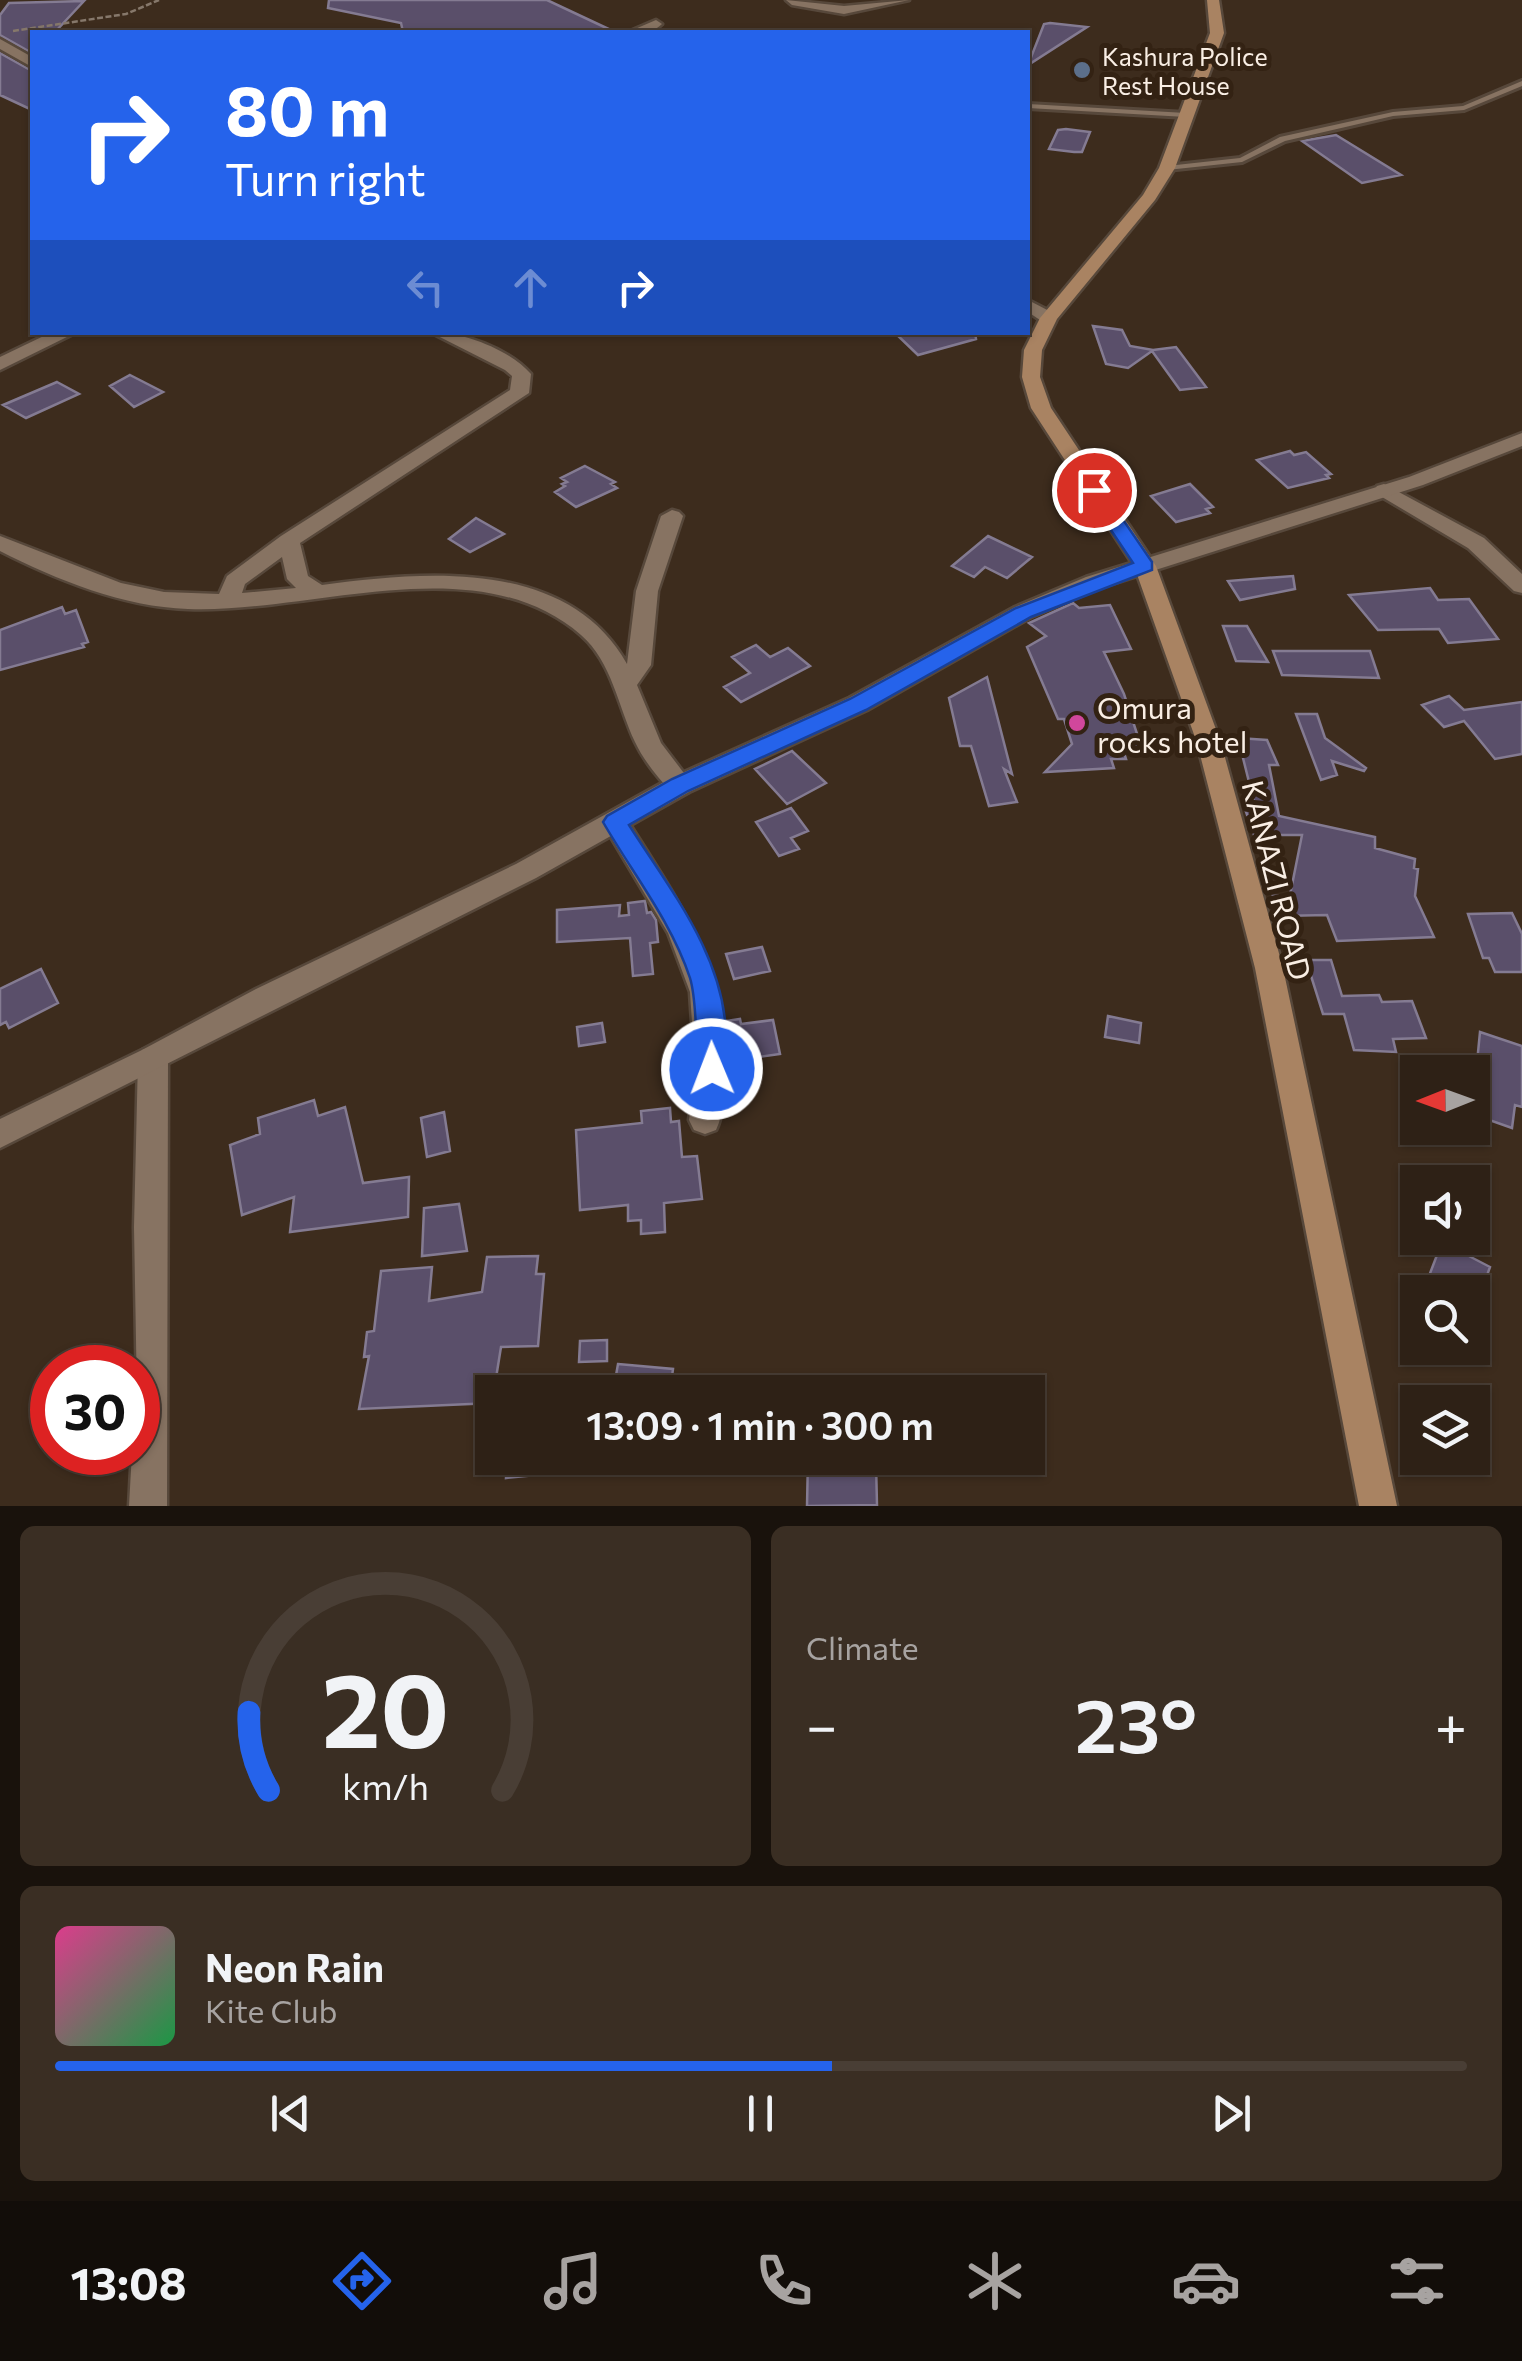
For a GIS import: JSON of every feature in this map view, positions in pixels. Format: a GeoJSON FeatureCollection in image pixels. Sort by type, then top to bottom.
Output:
{"type":"FeatureCollection","features":[{"type":"Feature","properties":{"kind":"main road","name":"KANAZI ROAD"},"geometry":{"type":"LineString","coordinates":[[1213,0],[1217,32],[1167,168],[1149,198],[1038,312],[1031,376],[1042,408],[1145,566],[1209,743],[1269,968],[1378,1506]]}},
{"type":"Feature","properties":{"kind":"street"},"geometry":{"type":"LineString","coordinates":[[792,0],[844,10],[903,0]]}},
{"type":"Feature","properties":{"kind":"street"},"geometry":{"type":"LineString","coordinates":[[640,30],[656,24]]}},
{"type":"Feature","properties":{"kind":"street"},"geometry":{"type":"LineString","coordinates":[[0,43],[30,62]]}},
{"type":"Feature","properties":{"kind":"street"},"geometry":{"type":"LineString","coordinates":[[0,364],[62,335]]}},
{"type":"Feature","properties":{"kind":"street"},"geometry":{"type":"LineString","coordinates":[[228,601],[235,580],[289,541],[519,393],[522,374],[512,366],[445,335]]}},
{"type":"Feature","properties":{"kind":"street"},"geometry":{"type":"LineString","coordinates":[[0,1134],[153,1059],[266,997],[526,871],[680,785],[858,704],[1023,612],[1145,566],[1384,490],[1522,439]]}},
{"type":"Feature","properties":{"kind":"street"},"geometry":{"type":"LineString","coordinates":[[1384,490],[1476,544],[1522,586]]}},
{"type":"Feature","properties":{"kind":"street"},"geometry":{"type":"LineString","coordinates":[[628,682],[639,666],[647,591],[672,516]]}},
{"type":"Feature","properties":{"kind":"street"},"geometry":{"type":"LineString","coordinates":[[289,541],[298,579],[316,591]]}},
{"type":"Feature","properties":{"kind":"street"},"geometry":{"type":"LineString","coordinates":[[0,542],[46,567],[183,602],[448,583],[516,591],[566,612],[598,637],[628,682],[658,763],[680,785]]}},
{"type":"Feature","properties":{"kind":"street"},"geometry":{"type":"LineString","coordinates":[[615,822],[687,937],[704,982],[712,1026],[712,1069],[705,1120]]}},
{"type":"Feature","properties":{"kind":"street"},"geometry":{"type":"LineString","coordinates":[[148,1506],[153,1386],[148,1151],[153,1059]]}},
{"type":"Feature","properties":{"kind":"lane"},"geometry":{"type":"LineString","coordinates":[[1167,168],[1242,160],[1284,139],[1393,114],[1464,108],[1522,83]]}},
{"type":"Feature","properties":{"kind":"lane"},"geometry":{"type":"LineString","coordinates":[[1030,106],[1186,116]]}},
{"type":"Feature","properties":{"kind":"path"},"geometry":{"type":"LineString","coordinates":[[11,31],[126,14],[159,0]]}},
{"type":"Feature","properties":{"kind":"building"},"geometry":{"type":"Polygon","coordinates":[[[329,0],[547,0],[611,30],[403,30],[401,23],[328,8],[329,0]]]}},
{"type":"Feature","properties":{"kind":"building"},"geometry":{"type":"Polygon","coordinates":[[[84,1],[57,30],[30,30],[30,52],[0,35],[0,15],[9,3],[84,1]]]}},
{"type":"Feature","properties":{"kind":"building"},"geometry":{"type":"Polygon","coordinates":[[[1050,23],[1087,27],[1030,64],[1044,24],[1050,23]]]}},
{"type":"Feature","properties":{"kind":"building"},"geometry":{"type":"Polygon","coordinates":[[[0,53],[30,70],[30,109],[0,95],[0,53]]]}},
{"type":"Feature","properties":{"kind":"building"},"geometry":{"type":"Polygon","coordinates":[[[1058,130],[1090,132],[1082,152],[1049,149],[1058,130]]]}},
{"type":"Feature","properties":{"kind":"building"},"geometry":{"type":"Polygon","coordinates":[[[1336,135],[1401,175],[1362,183],[1302,141],[1336,135]]]}},
{"type":"Feature","properties":{"kind":"building"},"geometry":{"type":"Polygon","coordinates":[[[1093,326],[1122,330],[1130,346],[1153,350],[1176,347],[1206,387],[1180,390],[1152,351],[1128,368],[1106,364],[1093,326]]]}},
{"type":"Feature","properties":{"kind":"building"},"geometry":{"type":"Polygon","coordinates":[[[897,335],[975,335],[976,339],[918,355],[897,335]]]}},
{"type":"Feature","properties":{"kind":"building"},"geometry":{"type":"Polygon","coordinates":[[[130,375],[163,392],[134,407],[110,386],[130,375]]]}},
{"type":"Feature","properties":{"kind":"building"},"geometry":{"type":"Polygon","coordinates":[[[57,382],[79,394],[26,418],[3,405],[57,382]]]}},
{"type":"Feature","properties":{"kind":"building"},"geometry":{"type":"Polygon","coordinates":[[[1290,451],[1294,455],[1306,452],[1331,474],[1326,475],[1329,478],[1288,488],[1257,460],[1290,451]]]}},
{"type":"Feature","properties":{"kind":"building"},"geometry":{"type":"Polygon","coordinates":[[[585,466],[615,482],[611,484],[617,488],[576,507],[555,492],[567,482],[561,478],[585,466]]]}},
{"type":"Feature","properties":{"kind":"building"},"geometry":{"type":"Polygon","coordinates":[[[1190,484],[1213,507],[1206,509],[1210,513],[1176,522],[1151,496],[1190,484]]]}},
{"type":"Feature","properties":{"kind":"building"},"geometry":{"type":"Polygon","coordinates":[[[476,518],[504,534],[470,552],[449,539],[476,518]]]}},
{"type":"Feature","properties":{"kind":"building"},"geometry":{"type":"Polygon","coordinates":[[[988,536],[1032,557],[1007,578],[985,567],[974,577],[952,566],[988,536]]]}},
{"type":"Feature","properties":{"kind":"building"},"geometry":{"type":"Polygon","coordinates":[[[1293,576],[1295,589],[1240,600],[1228,581],[1293,576]]]}},
{"type":"Feature","properties":{"kind":"building"},"geometry":{"type":"Polygon","coordinates":[[[1430,588],[1438,600],[1469,599],[1498,639],[1448,643],[1439,629],[1378,630],[1349,595],[1430,588]]]}},
{"type":"Feature","properties":{"kind":"building"},"geometry":{"type":"Polygon","coordinates":[[[1073,603],[1079,608],[1110,605],[1131,649],[1104,652],[1124,694],[1142,749],[1123,750],[1126,759],[1111,759],[1114,768],[1045,772],[1072,744],[1064,719],[1058,719],[1027,647],[1046,636],[1029,623],[1073,603]]]}},
{"type":"Feature","properties":{"kind":"building"},"geometry":{"type":"Polygon","coordinates":[[[62,607],[65,614],[76,610],[88,642],[82,644],[84,647],[0,670],[0,630],[62,607]]]}},
{"type":"Feature","properties":{"kind":"building"},"geometry":{"type":"Polygon","coordinates":[[[1223,626],[1247,626],[1268,662],[1236,661],[1223,626]]]}},
{"type":"Feature","properties":{"kind":"building"},"geometry":{"type":"Polygon","coordinates":[[[756,645],[770,657],[788,648],[810,666],[741,702],[724,687],[750,673],[732,657],[756,645]]]}},
{"type":"Feature","properties":{"kind":"building"},"geometry":{"type":"Polygon","coordinates":[[[1273,651],[1370,651],[1379,678],[1282,675],[1273,651]]]}},
{"type":"Feature","properties":{"kind":"building"},"geometry":{"type":"Polygon","coordinates":[[[987,677],[1012,774],[1004,769],[1017,802],[989,806],[971,746],[960,746],[949,698],[987,677]]]}},
{"type":"Feature","properties":{"kind":"building"},"geometry":{"type":"Polygon","coordinates":[[[1449,696],[1464,710],[1522,702],[1522,754],[1495,759],[1464,721],[1444,727],[1422,705],[1449,696]]]}},
{"type":"Feature","properties":{"kind":"building"},"geometry":{"type":"Polygon","coordinates":[[[1296,714],[1317,714],[1325,738],[1366,768],[1364,771],[1332,761],[1337,775],[1321,780],[1296,714]]]}},
{"type":"Feature","properties":{"kind":"building"},"geometry":{"type":"Polygon","coordinates":[[[1238,738],[1267,740],[1278,765],[1269,765],[1279,816],[1375,837],[1375,848],[1415,859],[1415,896],[1434,937],[1337,941],[1327,915],[1280,916],[1273,896],[1290,895],[1302,835],[1254,835],[1244,806],[1255,806],[1238,738]]]}},
{"type":"Feature","properties":{"kind":"building"},"geometry":{"type":"Polygon","coordinates":[[[792,751],[826,783],[787,804],[755,769],[792,751]]]}},
{"type":"Feature","properties":{"kind":"building"},"geometry":{"type":"Polygon","coordinates":[[[791,808],[808,831],[791,838],[799,849],[779,856],[756,822],[791,808]]]}},
{"type":"Feature","properties":{"kind":"building"},"geometry":{"type":"Polygon","coordinates":[[[645,901],[647,913],[651,912],[656,920],[658,942],[650,943],[653,974],[633,976],[630,938],[557,942],[557,910],[620,905],[619,916],[629,915],[628,903],[645,901]]]}},
{"type":"Feature","properties":{"kind":"building"},"geometry":{"type":"Polygon","coordinates":[[[1512,913],[1522,934],[1522,972],[1495,972],[1489,958],[1483,958],[1468,914],[1512,913]]]}},
{"type":"Feature","properties":{"kind":"building"},"geometry":{"type":"Polygon","coordinates":[[[762,947],[770,971],[734,979],[726,954],[762,947]]]}},
{"type":"Feature","properties":{"kind":"building"},"geometry":{"type":"Polygon","coordinates":[[[1306,960],[1331,960],[1342,996],[1379,995],[1382,1002],[1412,1001],[1426,1038],[1393,1039],[1396,1052],[1354,1050],[1344,1014],[1323,1014],[1306,960]]]}},
{"type":"Feature","properties":{"kind":"building"},"geometry":{"type":"Polygon","coordinates":[[[41,969],[58,1003],[9,1028],[6,1022],[0,1025],[0,989],[41,969]]]}},
{"type":"Feature","properties":{"kind":"building"},"geometry":{"type":"Polygon","coordinates":[[[1108,1016],[1141,1023],[1139,1043],[1105,1037],[1108,1016]]]}},
{"type":"Feature","properties":{"kind":"building"},"geometry":{"type":"Polygon","coordinates":[[[740,1019],[741,1024],[773,1020],[780,1054],[729,1061],[726,1021],[740,1019]]]}},
{"type":"Feature","properties":{"kind":"building"},"geometry":{"type":"Polygon","coordinates":[[[602,1023],[605,1042],[579,1046],[577,1027],[602,1023]]]}},
{"type":"Feature","properties":{"kind":"building"},"geometry":{"type":"Polygon","coordinates":[[[1480,1032],[1522,1046],[1522,1107],[1515,1105],[1512,1128],[1490,1120],[1490,1055],[1478,1055],[1480,1032]]]}},
{"type":"Feature","properties":{"kind":"building"},"geometry":{"type":"Polygon","coordinates":[[[314,1100],[318,1116],[345,1107],[363,1183],[409,1177],[408,1217],[290,1232],[294,1197],[242,1215],[230,1145],[260,1134],[258,1118],[314,1100]]]}},
{"type":"Feature","properties":{"kind":"building"},"geometry":{"type":"Polygon","coordinates":[[[670,1108],[671,1122],[679,1121],[682,1157],[697,1156],[702,1199],[664,1203],[665,1232],[641,1234],[641,1220],[628,1221],[628,1205],[580,1210],[576,1130],[642,1123],[641,1111],[670,1108]]]}},
{"type":"Feature","properties":{"kind":"building"},"geometry":{"type":"Polygon","coordinates":[[[444,1112],[450,1151],[427,1157],[421,1118],[444,1112]]]}},
{"type":"Feature","properties":{"kind":"building"},"geometry":{"type":"Polygon","coordinates":[[[459,1204],[467,1251],[422,1256],[424,1208],[459,1204]]]}},
{"type":"Feature","properties":{"kind":"building"},"geometry":{"type":"Polygon","coordinates":[[[1437,1255],[1467,1255],[1490,1267],[1487,1275],[1429,1275],[1437,1255]]]}},
{"type":"Feature","properties":{"kind":"building"},"geometry":{"type":"Polygon","coordinates":[[[538,1256],[536,1274],[544,1274],[538,1346],[501,1347],[496,1375],[475,1375],[475,1404],[359,1409],[369,1356],[364,1357],[367,1332],[374,1331],[381,1271],[432,1267],[429,1301],[482,1292],[487,1257],[538,1256]]]}},
{"type":"Feature","properties":{"kind":"building"},"geometry":{"type":"Polygon","coordinates":[[[607,1340],[607,1361],[579,1362],[580,1341],[607,1340]]]}},
{"type":"Feature","properties":{"kind":"building"},"geometry":{"type":"Polygon","coordinates":[[[618,1364],[673,1369],[672,1375],[616,1375],[618,1364]]]}},
{"type":"Feature","properties":{"kind":"building"},"geometry":{"type":"Polygon","coordinates":[[[808,1475],[876,1475],[877,1505],[807,1506],[808,1475]]]}},
{"type":"Feature","properties":{"kind":"place","name":"Kashura Police Rest House"},"geometry":{"type":"Point","coordinates":[1082,70]}},
{"type":"Feature","properties":{"kind":"place","name":"Omura rocks hotel"},"geometry":{"type":"Point","coordinates":[1077,723]}},
{"type":"Feature","properties":{"kind":"route"},"geometry":{"type":"LineString","coordinates":[[712,1069],[712,1026],[704,982],[687,937],[615,822],[680,785],[858,704],[1023,612],[1094,582],[1145,566],[1094,490]]}}]}
